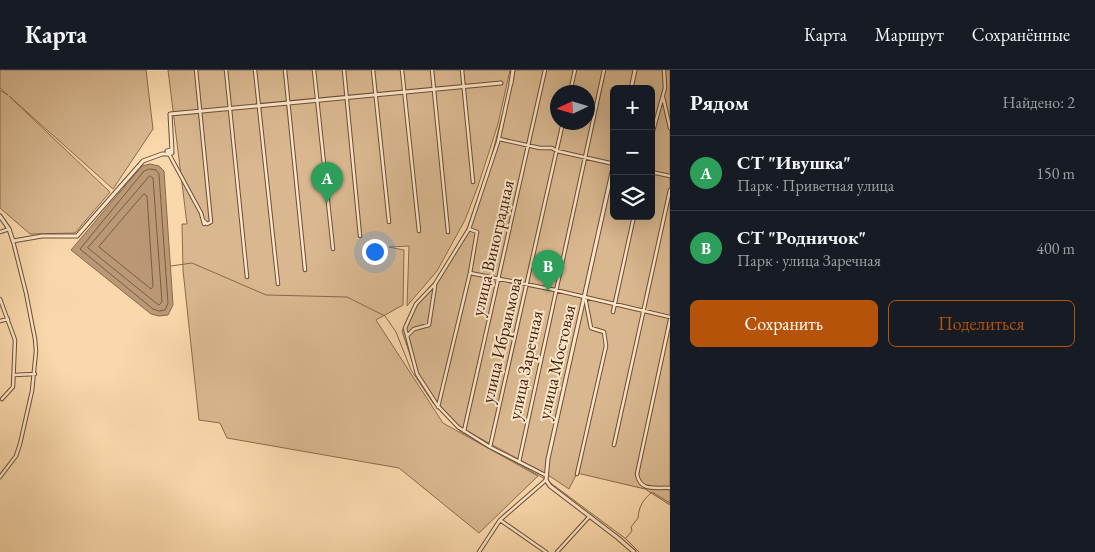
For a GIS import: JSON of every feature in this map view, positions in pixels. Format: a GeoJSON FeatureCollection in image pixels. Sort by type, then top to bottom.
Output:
{"type":"FeatureCollection","features":[{"type":"Feature","properties":{"kind":"street"},"geometry":{"type":"LineString","coordinates":[[196,70],[200,111],[211,222],[207,224],[204,222],[172,158],[170,152],[172,142],[170,114],[200,111],[288,102],[317,100],[404,91],[501,83]]}},
{"type":"Feature","properties":{"kind":"street"},"geometry":{"type":"LineString","coordinates":[[226,70],[247,277]]}},
{"type":"Feature","properties":{"kind":"street"},"geometry":{"type":"LineString","coordinates":[[256,70],[278,284]]}},
{"type":"Feature","properties":{"kind":"street"},"geometry":{"type":"LineString","coordinates":[[285,70],[305,270]]}},
{"type":"Feature","properties":{"kind":"street"},"geometry":{"type":"LineString","coordinates":[[314,70],[333,249]]}},
{"type":"Feature","properties":{"kind":"street"},"geometry":{"type":"LineString","coordinates":[[344,70],[360,236]]}},
{"type":"Feature","properties":{"kind":"street"},"geometry":{"type":"LineString","coordinates":[[373,70],[389,222]]}},
{"type":"Feature","properties":{"kind":"street"},"geometry":{"type":"LineString","coordinates":[[402,70],[419,230]]}},
{"type":"Feature","properties":{"kind":"street"},"geometry":{"type":"LineString","coordinates":[[432,70],[448,232]]}},
{"type":"Feature","properties":{"kind":"street"},"geometry":{"type":"LineString","coordinates":[[462,70],[473,182]]}},
{"type":"Feature","properties":{"kind":"street"},"geometry":{"type":"LineString","coordinates":[[513,70],[499,139],[469,229],[435,284],[416,304],[404,328],[417,374],[438,407],[458,427],[547,478],[550,486],[634,552]]}},
{"type":"Feature","properties":{"kind":"street","name":"улица Виноградная"},"geometry":{"type":"LineString","coordinates":[[464,430],[545,70]]}},
{"type":"Feature","properties":{"kind":"street"},"geometry":{"type":"LineString","coordinates":[[572,85],[575,70]]}},
{"type":"Feature","properties":{"kind":"street","name":"улица Заречная"},"geometry":{"type":"LineString","coordinates":[[518,462],[604,70]]}},
{"type":"Feature","properties":{"kind":"street"},"geometry":{"type":"LineString","coordinates":[[632,85],[636,70]]}},
{"type":"Feature","properties":{"kind":"street"},"geometry":{"type":"LineString","coordinates":[[653,130],[665,88],[664,70]]}},
{"type":"Feature","properties":{"kind":"street"},"geometry":{"type":"LineString","coordinates":[[663,96],[670,128]]}},
{"type":"Feature","properties":{"kind":"street","name":"улица Ибраимова"},"geometry":{"type":"LineString","coordinates":[[490,447],[561,130]]}},
{"type":"Feature","properties":{"kind":"street"},"geometry":{"type":"LineString","coordinates":[[499,139],[540,148],[552,148],[556,151],[610,163]]}},
{"type":"Feature","properties":{"kind":"street"},"geometry":{"type":"LineString","coordinates":[[14,242],[42,236],[77,236],[143,161],[170,152]]}},
{"type":"Feature","properties":{"kind":"street"},"geometry":{"type":"LineString","coordinates":[[655,173],[670,176]]}},
{"type":"Feature","properties":{"kind":"street","name":"улица Мостовая"},"geometry":{"type":"LineString","coordinates":[[547,478],[548,459],[612,175]]}},
{"type":"Feature","properties":{"kind":"street"},"geometry":{"type":"LineString","coordinates":[[614,446],[670,190]]}},
{"type":"Feature","properties":{"kind":"street"},"geometry":{"type":"LineString","coordinates":[[0,477],[9,467],[17,453],[29,406],[34,374],[36,339],[14,242],[9,229],[1,217]]}},
{"type":"Feature","properties":{"kind":"street"},"geometry":{"type":"LineString","coordinates":[[613,312],[633,220]]}},
{"type":"Feature","properties":{"kind":"street"},"geometry":{"type":"LineString","coordinates":[[0,232],[9,229]]}},
{"type":"Feature","properties":{"kind":"street"},"geometry":{"type":"LineString","coordinates":[[438,407],[470,273],[477,232],[469,229]]}},
{"type":"Feature","properties":{"kind":"street"},"geometry":{"type":"LineString","coordinates":[[470,273],[555,290],[670,318],[637,474],[640,483],[644,487],[670,488]]}},
{"type":"Feature","properties":{"kind":"street"},"geometry":{"type":"LineString","coordinates":[[407,337],[414,329],[429,325],[435,284]]}},
{"type":"Feature","properties":{"kind":"street"},"geometry":{"type":"LineString","coordinates":[[577,474],[606,346],[604,332],[591,328],[585,297]]}},
{"type":"Feature","properties":{"kind":"street"},"geometry":{"type":"LineString","coordinates":[[0,300],[15,340],[13,387],[2,398]]}},
{"type":"Feature","properties":{"kind":"street"},"geometry":{"type":"LineString","coordinates":[[0,321],[8,319]]}},
{"type":"Feature","properties":{"kind":"street"},"geometry":{"type":"LineString","coordinates":[[14,375],[34,374]]}},
{"type":"Feature","properties":{"kind":"street"},"geometry":{"type":"LineString","coordinates":[[478,552],[500,520],[547,478]]}},
{"type":"Feature","properties":{"kind":"street"},"geometry":{"type":"LineString","coordinates":[[557,552],[590,517]]}},
{"type":"Feature","properties":{"kind":"street"},"geometry":{"type":"LineString","coordinates":[[500,520],[546,552]]}},
{"type":"Feature","properties":{"kind":"shaded area"},"geometry":{"type":"Polygon","coordinates":[[[0,70],[146,70],[153,129],[113,189],[9,96],[110,192],[75,233],[30,234],[0,208],[0,90],[8,95],[0,88],[0,70]]]}},
{"type":"Feature","properties":{"kind":"shaded area"},"geometry":{"type":"Polygon","coordinates":[[[168,70],[510,70],[498,124],[465,220],[437,271],[407,306],[409,246],[389,247],[404,250],[403,305],[376,320],[443,423],[538,476],[479,533],[399,468],[227,438],[220,423],[199,420],[183,270],[182,224],[187,224],[168,70]]]}},
{"type":"Feature","properties":{"kind":"shaded area"},"geometry":{"type":"Polygon","coordinates":[[[514,70],[670,70],[670,505],[645,489],[577,473],[569,489],[548,475],[461,428],[435,402],[417,376],[402,331],[416,302],[436,280],[467,229],[490,162],[514,70]]]}},
{"type":"Feature","properties":{"kind":"water"},"geometry":{"type":"Polygon","coordinates":[[[150,164],[159,166],[164,171],[173,305],[168,315],[159,316],[151,314],[71,250],[142,166],[150,164]]]}},
{"type":"Feature","properties":{"kind":"waterway"},"geometry":{"type":"LineString","coordinates":[[171,266],[192,263],[266,295],[347,297],[385,316],[396,332],[411,370],[433,403],[460,431],[486,446]]}},
{"type":"Feature","properties":{"kind":"waterway"},"geometry":{"type":"LineString","coordinates":[[494,450],[545,479]]}},
{"type":"Feature","properties":{"kind":"waterway"},"geometry":{"type":"LineString","coordinates":[[548,481],[626,539],[639,552]]}},
{"type":"Feature","properties":{"kind":"waterway"},"geometry":{"type":"LineString","coordinates":[[626,538],[632,531],[631,527],[638,518],[642,504],[652,492],[670,503]]}},
{"type":"Feature","properties":{"kind":"place","name":"СТ \"Ивушка\""},"geometry":{"type":"Point","coordinates":[327,203]}},
{"type":"Feature","properties":{"kind":"place","name":"СТ \"Родничок\""},"geometry":{"type":"Point","coordinates":[548,291]}}]}
